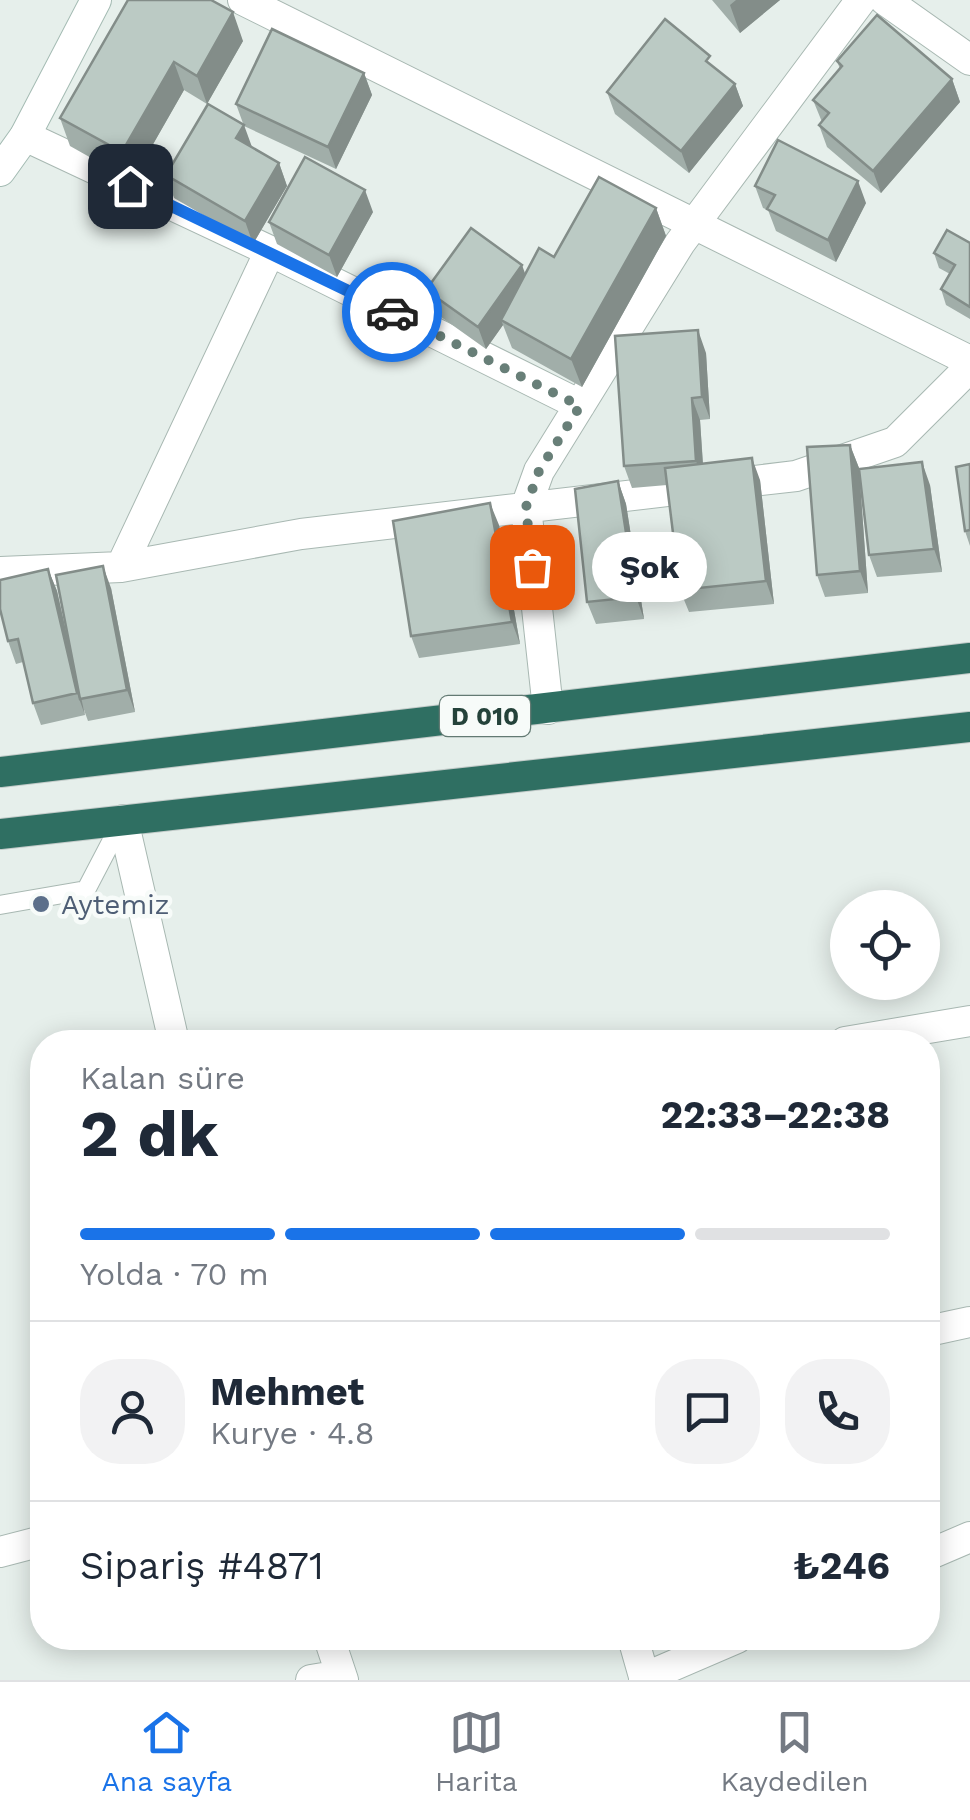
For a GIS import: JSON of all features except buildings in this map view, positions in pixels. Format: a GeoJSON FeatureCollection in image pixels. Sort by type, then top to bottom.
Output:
{"type":"FeatureCollection","features":[{"type":"Feature","properties":{"kind":"highway","name":"D 010"},"geometry":{"type":"LineString","coordinates":[[0,772],[970,658]]}},
{"type":"Feature","properties":{"kind":"highway","name":"D 010"},"geometry":{"type":"LineString","coordinates":[[0,834],[970,727]]}},
{"type":"Feature","properties":{"kind":"street"},"geometry":{"type":"LineString","coordinates":[[0,171],[25,136],[96,0]]}},
{"type":"Feature","properties":{"kind":"street"},"geometry":{"type":"LineString","coordinates":[[0,572],[122,567],[301,534],[796,476],[895,442],[970,364],[695,222],[243,0]]}},
{"type":"Feature","properties":{"kind":"street"},"geometry":{"type":"LineString","coordinates":[[548,709],[526,507],[539,471],[695,222],[861,0]]}},
{"type":"Feature","properties":{"kind":"street"},"geometry":{"type":"LineString","coordinates":[[886,0],[970,60]]}},
{"type":"Feature","properties":{"kind":"street"},"geometry":{"type":"LineString","coordinates":[[25,136],[270,251],[580,406]]}},
{"type":"Feature","properties":{"kind":"street"},"geometry":{"type":"LineString","coordinates":[[122,567],[270,251]]}},
{"type":"Feature","properties":{"kind":"street"},"geometry":{"type":"LineString","coordinates":[[123,820],[171,1030]]}},
{"type":"Feature","properties":{"kind":"street"},"geometry":{"type":"LineString","coordinates":[[920,1030],[970,1022]]}},
{"type":"Feature","properties":{"kind":"street"},"geometry":{"type":"LineString","coordinates":[[940,1328],[970,1322]]}},
{"type":"Feature","properties":{"kind":"street"},"geometry":{"type":"LineString","coordinates":[[940,1550],[970,1537]]}},
{"type":"Feature","properties":{"kind":"street"},"geometry":{"type":"LineString","coordinates":[[0,1552],[30,1544]]}},
{"type":"Feature","properties":{"kind":"street"},"geometry":{"type":"LineString","coordinates":[[311,1680],[342,1677],[333,1650]]}},
{"type":"Feature","properties":{"kind":"street"},"geometry":{"type":"LineString","coordinates":[[637,1650],[645,1679],[710,1650]]}},
{"type":"Feature","properties":{"kind":"lane"},"geometry":{"type":"LineString","coordinates":[[0,905],[86,890],[123,820]]}},
{"type":"Feature","properties":{"kind":"way so far"},"geometry":{"type":"LineString","coordinates":[[392,312],[580,406],[539,471],[526,507],[532,567]]}},
{"type":"Feature","properties":{"kind":"place","name":"Şok"},"geometry":{"type":"Point","coordinates":[532,567]}},
{"type":"Feature","properties":{"kind":"place","name":"Aytemiz"},"geometry":{"type":"Point","coordinates":[41,904]}},
{"type":"Feature","properties":{"kind":"route"},"geometry":{"type":"LineString","coordinates":[[130,186],[392,312]]}}]}
